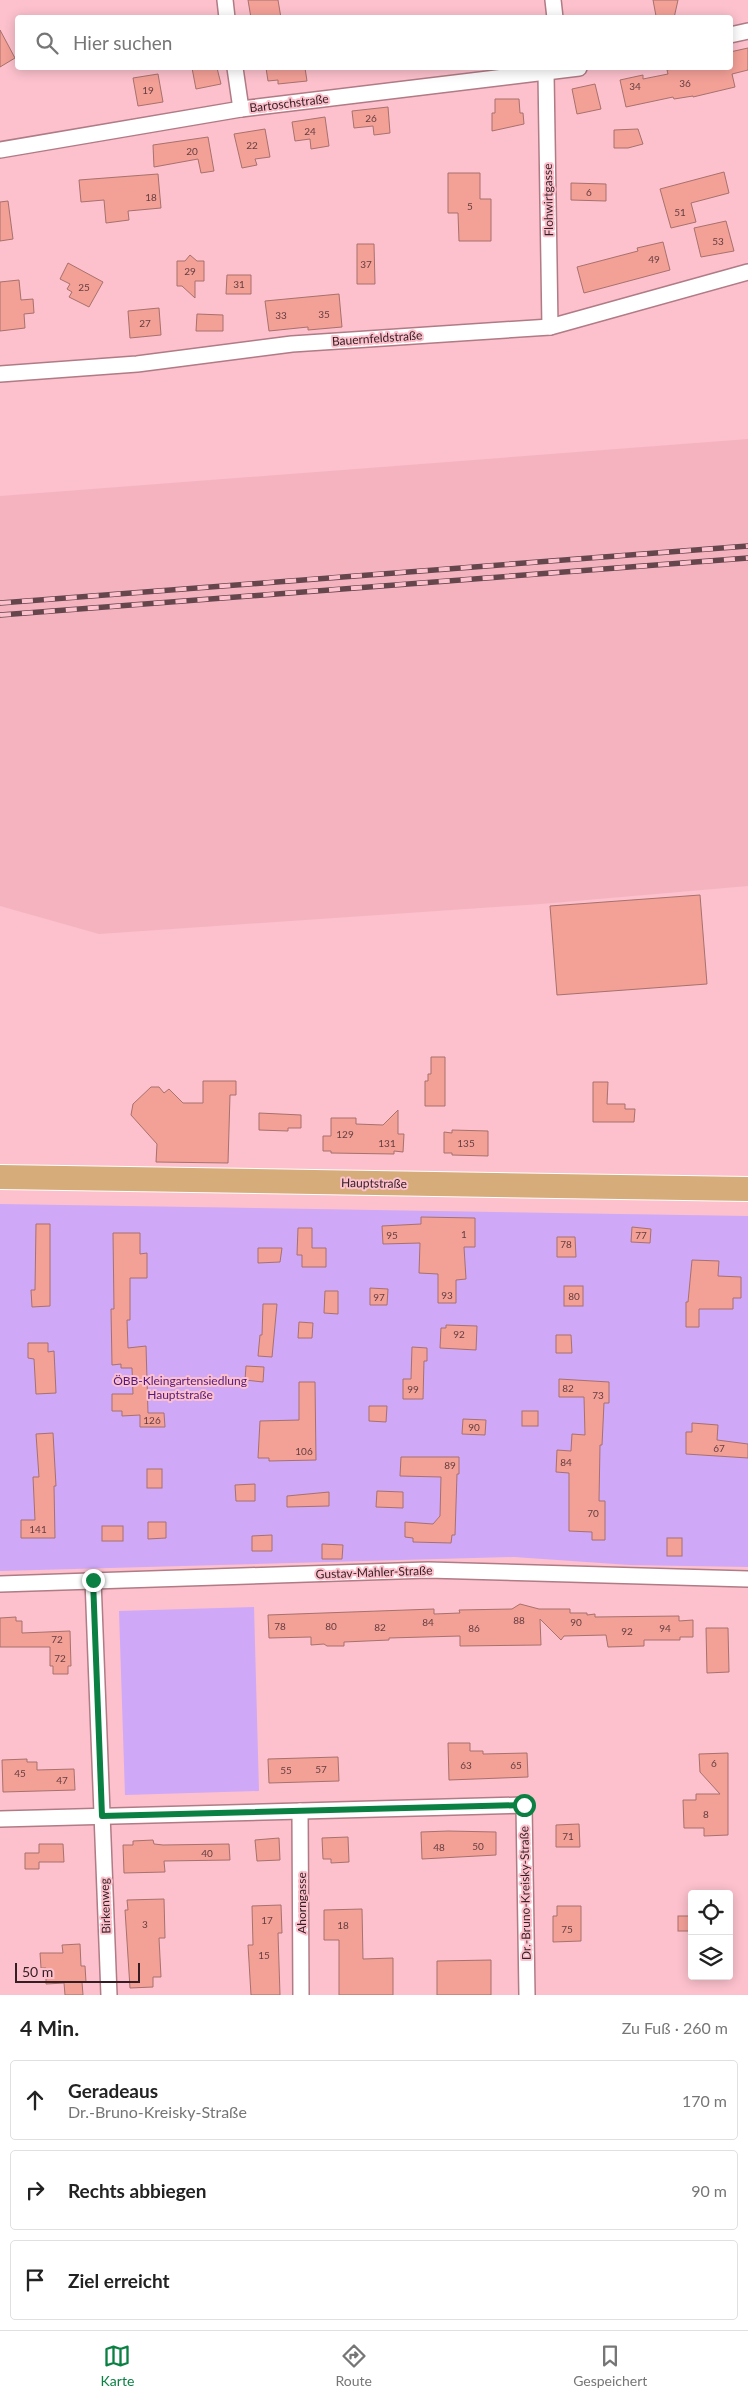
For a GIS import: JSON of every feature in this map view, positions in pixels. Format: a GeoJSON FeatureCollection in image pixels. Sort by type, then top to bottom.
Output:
{"type":"FeatureCollection","features":[{"type":"Feature","properties":{"kind":"main road","name":"Hauptstraße"},"geometry":{"type":"LineString","coordinates":[[0,1177],[748,1189]]}},
{"type":"Feature","properties":{"kind":"street"},"geometry":{"type":"LineString","coordinates":[[225,0],[227,15]]}},
{"type":"Feature","properties":{"kind":"street"},"geometry":{"type":"LineString","coordinates":[[553,0],[555,15]]}},
{"type":"Feature","properties":{"kind":"street"},"geometry":{"type":"LineString","coordinates":[[733,34],[748,31]]}},
{"type":"Feature","properties":{"kind":"street"},"geometry":{"type":"LineString","coordinates":[[235,70],[241,109]]}},
{"type":"Feature","properties":{"kind":"street","name":"Bartoschstraße"},"geometry":{"type":"LineString","coordinates":[[0,150],[241,109],[546,73],[558,70]]}},
{"type":"Feature","properties":{"kind":"street","name":"Flohwirtgasse"},"geometry":{"type":"LineString","coordinates":[[546,73],[550,326]]}},
{"type":"Feature","properties":{"kind":"street","name":"Bauernfeldstraße"},"geometry":{"type":"LineString","coordinates":[[0,374],[137,364],[292,344],[550,326],[748,272]]}},
{"type":"Feature","properties":{"kind":"street","name":"Gustav-Mahler-Straße"},"geometry":{"type":"LineString","coordinates":[[0,1584],[428,1570],[748,1579]]}},
{"type":"Feature","properties":{"kind":"street","name":"Birkenweg"},"geometry":{"type":"LineString","coordinates":[[93,1580],[109,1995]]}},
{"type":"Feature","properties":{"kind":"street","name":"Dr.-Bruno-Kreisky-Straße"},"geometry":{"type":"LineString","coordinates":[[0,1819],[524,1805],[527,1995]]}},
{"type":"Feature","properties":{"kind":"street","name":"Ahorngasse"},"geometry":{"type":"LineString","coordinates":[[300,1811],[301,1995]]}},
{"type":"Feature","properties":{"kind":"shaded area"},"geometry":{"type":"Polygon","coordinates":[[[748,439],[748,886],[541,904],[99,934],[0,906],[0,496],[748,439]]]}},
{"type":"Feature","properties":{"kind":"green space","name":"ÖBB-Kleingartensiedlung Hauptstraße"},"geometry":{"type":"Polygon","coordinates":[[[0,1204],[748,1216],[748,1567],[630,1565],[514,1557],[0,1571],[0,1204]]]}},
{"type":"Feature","properties":{"kind":"green space"},"geometry":{"type":"Polygon","coordinates":[[[254,1607],[259,1791],[125,1795],[119,1611],[254,1607]]]}},
{"type":"Feature","properties":{"kind":"building"},"geometry":{"type":"Polygon","coordinates":[[[248,0],[278,0],[280,15],[250,15],[248,0]]]}},
{"type":"Feature","properties":{"kind":"building"},"geometry":{"type":"Polygon","coordinates":[[[653,0],[678,0],[675,15],[656,15],[653,0]]]}},
{"type":"Feature","properties":{"kind":"building"},"geometry":{"type":"Polygon","coordinates":[[[0,30],[15,58],[0,67],[0,30]]]}},
{"type":"Feature","properties":{"kind":"building"},"geometry":{"type":"Polygon","coordinates":[[[748,48],[748,70],[732,74],[735,87],[693,97],[674,99],[673,97],[626,107],[620,80],[643,75],[643,79],[668,74],[667,70],[733,70],[733,51],[748,48]]]}},
{"type":"Feature","properties":{"kind":"building"},"geometry":{"type":"Polygon","coordinates":[[[192,70],[218,70],[221,84],[196,89],[192,70]]]}},
{"type":"Feature","properties":{"kind":"building"},"geometry":{"type":"Polygon","coordinates":[[[266,70],[305,70],[307,81],[278,84],[278,80],[268,81],[266,70]]]}},
{"type":"Feature","properties":{"kind":"building"},"geometry":{"type":"Polygon","coordinates":[[[158,74],[163,102],[138,106],[133,78],[158,74]]]}},
{"type":"Feature","properties":{"kind":"building"},"geometry":{"type":"Polygon","coordinates":[[[595,84],[601,109],[577,114],[572,89],[595,84]]]}},
{"type":"Feature","properties":{"kind":"building"},"geometry":{"type":"Polygon","coordinates":[[[495,99],[519,99],[520,113],[523,113],[524,124],[492,131],[492,113],[495,113],[495,99]]]}},
{"type":"Feature","properties":{"kind":"building"},"geometry":{"type":"Polygon","coordinates":[[[388,107],[390,133],[374,135],[373,126],[354,128],[352,111],[388,107]]]}},
{"type":"Feature","properties":{"kind":"building"},"geometry":{"type":"Polygon","coordinates":[[[325,117],[329,146],[311,149],[310,139],[295,141],[292,122],[325,117]]]}},
{"type":"Feature","properties":{"kind":"building"},"geometry":{"type":"Polygon","coordinates":[[[265,129],[270,157],[255,159],[257,165],[242,168],[234,134],[265,129]]]}},
{"type":"Feature","properties":{"kind":"building"},"geometry":{"type":"Polygon","coordinates":[[[638,129],[643,144],[628,148],[614,148],[614,130],[638,129]]]}},
{"type":"Feature","properties":{"kind":"building"},"geometry":{"type":"Polygon","coordinates":[[[208,137],[214,171],[201,173],[198,159],[154,167],[153,145],[208,137]]]}},
{"type":"Feature","properties":{"kind":"building"},"geometry":{"type":"Polygon","coordinates":[[[724,172],[729,193],[691,203],[696,222],[671,228],[660,189],[724,172]]]}},
{"type":"Feature","properties":{"kind":"building"},"geometry":{"type":"Polygon","coordinates":[[[448,173],[480,173],[480,199],[491,199],[491,241],[459,241],[458,213],[448,213],[448,173]]]}},
{"type":"Feature","properties":{"kind":"building"},"geometry":{"type":"Polygon","coordinates":[[[158,174],[161,208],[128,211],[129,220],[106,223],[104,200],[81,202],[79,180],[158,174]]]}},
{"type":"Feature","properties":{"kind":"building"},"geometry":{"type":"Polygon","coordinates":[[[571,183],[606,184],[606,201],[571,200],[571,183]]]}},
{"type":"Feature","properties":{"kind":"building"},"geometry":{"type":"Polygon","coordinates":[[[8,201],[13,239],[0,241],[0,202],[8,201]]]}},
{"type":"Feature","properties":{"kind":"building"},"geometry":{"type":"Polygon","coordinates":[[[726,221],[734,251],[701,257],[694,228],[726,221]]]}},
{"type":"Feature","properties":{"kind":"building"},"geometry":{"type":"Polygon","coordinates":[[[663,242],[670,270],[584,293],[577,267],[638,251],[637,248],[663,242]]]}},
{"type":"Feature","properties":{"kind":"building"},"geometry":{"type":"Polygon","coordinates":[[[357,244],[374,244],[375,284],[357,284],[357,244]]]}},
{"type":"Feature","properties":{"kind":"building"},"geometry":{"type":"Polygon","coordinates":[[[190,255],[197,261],[204,261],[204,281],[195,281],[195,298],[182,286],[177,286],[177,261],[185,261],[190,255]]]}},
{"type":"Feature","properties":{"kind":"building"},"geometry":{"type":"Polygon","coordinates":[[[68,263],[103,282],[89,307],[69,297],[72,292],[67,289],[70,284],[60,279],[68,263]]]}},
{"type":"Feature","properties":{"kind":"building"},"geometry":{"type":"Polygon","coordinates":[[[227,275],[251,275],[251,294],[226,294],[227,275]]]}},
{"type":"Feature","properties":{"kind":"building"},"geometry":{"type":"Polygon","coordinates":[[[19,280],[21,300],[33,299],[34,313],[24,314],[25,328],[0,331],[0,282],[19,280]]]}},
{"type":"Feature","properties":{"kind":"building"},"geometry":{"type":"Polygon","coordinates":[[[339,294],[342,327],[308,330],[308,327],[269,331],[265,301],[339,294]]]}},
{"type":"Feature","properties":{"kind":"building"},"geometry":{"type":"Polygon","coordinates":[[[159,308],[161,335],[130,338],[128,311],[159,308]]]}},
{"type":"Feature","properties":{"kind":"building"},"geometry":{"type":"Polygon","coordinates":[[[197,314],[223,315],[223,331],[196,331],[197,314]]]}},
{"type":"Feature","properties":{"kind":"building"},"geometry":{"type":"Polygon","coordinates":[[[700,895],[707,984],[557,995],[550,906],[700,895]]]}},
{"type":"Feature","properties":{"kind":"building"},"geometry":{"type":"Polygon","coordinates":[[[431,1057],[445,1057],[445,1106],[425,1106],[425,1081],[428,1081],[428,1074],[431,1074],[431,1057]]]}},
{"type":"Feature","properties":{"kind":"building"},"geometry":{"type":"Polygon","coordinates":[[[203,1081],[236,1081],[236,1095],[230,1095],[228,1163],[156,1162],[157,1144],[131,1115],[133,1104],[151,1087],[159,1087],[164,1093],[169,1089],[183,1103],[203,1103],[203,1081]]]}},
{"type":"Feature","properties":{"kind":"building"},"geometry":{"type":"Polygon","coordinates":[[[593,1082],[608,1082],[607,1104],[625,1104],[625,1109],[635,1109],[634,1122],[593,1122],[593,1082]]]}},
{"type":"Feature","properties":{"kind":"building"},"geometry":{"type":"Polygon","coordinates":[[[398,1110],[398,1134],[404,1134],[403,1152],[394,1151],[394,1154],[331,1153],[331,1151],[323,1151],[323,1136],[331,1136],[331,1118],[356,1118],[356,1124],[383,1125],[398,1110]]]}},
{"type":"Feature","properties":{"kind":"building"},"geometry":{"type":"Polygon","coordinates":[[[259,1113],[301,1115],[301,1128],[288,1128],[288,1131],[259,1130],[259,1113]]]}},
{"type":"Feature","properties":{"kind":"building"},"geometry":{"type":"Polygon","coordinates":[[[452,1130],[488,1131],[488,1156],[444,1153],[444,1132],[452,1133],[452,1130]]]}},
{"type":"Feature","properties":{"kind":"building"},"geometry":{"type":"Polygon","coordinates":[[[421,1217],[475,1218],[475,1247],[464,1247],[466,1279],[456,1280],[456,1303],[438,1303],[438,1274],[419,1273],[420,1243],[383,1244],[382,1226],[421,1224],[421,1217]]]}},
{"type":"Feature","properties":{"kind":"building"},"geometry":{"type":"Polygon","coordinates":[[[36,1224],[50,1224],[50,1306],[32,1307],[31,1290],[35,1290],[36,1224]]]}},
{"type":"Feature","properties":{"kind":"building"},"geometry":{"type":"Polygon","coordinates":[[[632,1227],[651,1229],[650,1243],[631,1242],[632,1227]]]}},
{"type":"Feature","properties":{"kind":"building"},"geometry":{"type":"Polygon","coordinates":[[[298,1228],[312,1228],[312,1248],[326,1248],[326,1267],[302,1267],[302,1255],[297,1255],[298,1228]]]}},
{"type":"Feature","properties":{"kind":"building"},"geometry":{"type":"Polygon","coordinates":[[[113,1233],[140,1233],[140,1254],[147,1253],[147,1278],[130,1278],[130,1320],[127,1320],[128,1348],[146,1346],[148,1413],[164,1413],[165,1427],[140,1427],[140,1415],[122,1416],[122,1411],[112,1411],[112,1394],[133,1394],[132,1368],[121,1368],[121,1364],[112,1365],[111,1309],[114,1309],[113,1233]]]}},
{"type":"Feature","properties":{"kind":"building"},"geometry":{"type":"Polygon","coordinates":[[[557,1237],[575,1237],[576,1257],[557,1257],[557,1237]]]}},
{"type":"Feature","properties":{"kind":"building"},"geometry":{"type":"Polygon","coordinates":[[[258,1248],[282,1248],[280,1262],[258,1263],[258,1248]]]}},
{"type":"Feature","properties":{"kind":"building"},"geometry":{"type":"Polygon","coordinates":[[[692,1260],[719,1261],[718,1276],[741,1277],[741,1298],[733,1298],[733,1309],[699,1309],[699,1327],[686,1327],[686,1302],[688,1302],[692,1260]]]}},
{"type":"Feature","properties":{"kind":"building"},"geometry":{"type":"Polygon","coordinates":[[[564,1286],[583,1286],[583,1306],[564,1306],[564,1286]]]}},
{"type":"Feature","properties":{"kind":"building"},"geometry":{"type":"Polygon","coordinates":[[[370,1288],[388,1289],[387,1305],[370,1305],[370,1288]]]}},
{"type":"Feature","properties":{"kind":"building"},"geometry":{"type":"Polygon","coordinates":[[[325,1291],[338,1291],[338,1314],[324,1313],[325,1291]]]}},
{"type":"Feature","properties":{"kind":"building"},"geometry":{"type":"Polygon","coordinates":[[[263,1304],[277,1304],[272,1357],[258,1356],[260,1335],[262,1335],[263,1304]]]}},
{"type":"Feature","properties":{"kind":"building"},"geometry":{"type":"Polygon","coordinates":[[[299,1322],[313,1323],[312,1338],[298,1338],[299,1322]]]}},
{"type":"Feature","properties":{"kind":"building"},"geometry":{"type":"Polygon","coordinates":[[[446,1325],[477,1326],[476,1350],[440,1348],[441,1328],[446,1328],[446,1325]]]}},
{"type":"Feature","properties":{"kind":"building"},"geometry":{"type":"Polygon","coordinates":[[[556,1335],[571,1335],[572,1353],[556,1353],[556,1335]]]}},
{"type":"Feature","properties":{"kind":"building"},"geometry":{"type":"Polygon","coordinates":[[[28,1343],[48,1343],[48,1352],[54,1351],[56,1393],[36,1394],[34,1359],[28,1358],[28,1343]]]}},
{"type":"Feature","properties":{"kind":"building"},"geometry":{"type":"Polygon","coordinates":[[[412,1347],[427,1348],[427,1361],[424,1361],[423,1399],[403,1399],[403,1379],[411,1379],[412,1347]]]}},
{"type":"Feature","properties":{"kind":"building"},"geometry":{"type":"Polygon","coordinates":[[[246,1366],[264,1367],[263,1382],[245,1380],[246,1366]]]}},
{"type":"Feature","properties":{"kind":"building"},"geometry":{"type":"Polygon","coordinates":[[[559,1379],[609,1382],[609,1403],[604,1403],[602,1445],[600,1445],[599,1501],[605,1501],[605,1540],[592,1540],[592,1532],[569,1531],[569,1473],[556,1472],[557,1450],[571,1451],[572,1434],[585,1435],[584,1397],[559,1397],[559,1379]]]}},
{"type":"Feature","properties":{"kind":"building"},"geometry":{"type":"Polygon","coordinates":[[[299,1382],[315,1382],[316,1460],[269,1461],[269,1458],[258,1458],[260,1421],[299,1420],[299,1382]]]}},
{"type":"Feature","properties":{"kind":"building"},"geometry":{"type":"Polygon","coordinates":[[[369,1406],[387,1406],[386,1422],[369,1421],[369,1406]]]}},
{"type":"Feature","properties":{"kind":"building"},"geometry":{"type":"Polygon","coordinates":[[[522,1411],[538,1411],[538,1426],[522,1426],[522,1411]]]}},
{"type":"Feature","properties":{"kind":"building"},"geometry":{"type":"Polygon","coordinates":[[[463,1419],[486,1420],[485,1435],[462,1434],[463,1419]]]}},
{"type":"Feature","properties":{"kind":"building"},"geometry":{"type":"Polygon","coordinates":[[[692,1423],[718,1425],[717,1440],[748,1444],[748,1458],[686,1454],[686,1432],[692,1432],[692,1423]]]}},
{"type":"Feature","properties":{"kind":"building"},"geometry":{"type":"Polygon","coordinates":[[[53,1433],[56,1486],[54,1486],[55,1538],[21,1538],[21,1520],[35,1520],[33,1477],[39,1477],[36,1434],[53,1433]]]}},
{"type":"Feature","properties":{"kind":"building"},"geometry":{"type":"Polygon","coordinates":[[[401,1457],[459,1457],[455,1535],[452,1535],[451,1543],[413,1542],[413,1538],[405,1537],[405,1522],[433,1524],[440,1516],[441,1477],[400,1476],[401,1457]]]}},
{"type":"Feature","properties":{"kind":"building"},"geometry":{"type":"Polygon","coordinates":[[[147,1469],[162,1469],[162,1488],[147,1488],[147,1469]]]}},
{"type":"Feature","properties":{"kind":"building"},"geometry":{"type":"Polygon","coordinates":[[[255,1484],[255,1501],[236,1501],[235,1485],[255,1484]]]}},
{"type":"Feature","properties":{"kind":"building"},"geometry":{"type":"Polygon","coordinates":[[[377,1491],[403,1492],[403,1508],[376,1507],[377,1491]]]}},
{"type":"Feature","properties":{"kind":"building"},"geometry":{"type":"Polygon","coordinates":[[[329,1492],[329,1506],[287,1507],[287,1496],[329,1492]]]}},
{"type":"Feature","properties":{"kind":"building"},"geometry":{"type":"Polygon","coordinates":[[[148,1522],[166,1522],[166,1538],[148,1539],[148,1522]]]}},
{"type":"Feature","properties":{"kind":"building"},"geometry":{"type":"Polygon","coordinates":[[[102,1526],[123,1526],[123,1541],[102,1541],[102,1526]]]}},
{"type":"Feature","properties":{"kind":"building"},"geometry":{"type":"Polygon","coordinates":[[[272,1535],[272,1551],[252,1551],[252,1536],[272,1535]]]}},
{"type":"Feature","properties":{"kind":"building"},"geometry":{"type":"Polygon","coordinates":[[[667,1538],[682,1538],[682,1556],[667,1556],[667,1538]]]}},
{"type":"Feature","properties":{"kind":"building"},"geometry":{"type":"Polygon","coordinates":[[[322,1544],[343,1545],[342,1559],[322,1559],[322,1544]]]}},
{"type":"Feature","properties":{"kind":"building"},"geometry":{"type":"Polygon","coordinates":[[[520,1604],[539,1609],[570,1609],[570,1613],[595,1614],[595,1617],[679,1616],[679,1621],[693,1620],[693,1637],[680,1637],[680,1640],[644,1640],[644,1646],[608,1647],[606,1635],[564,1636],[561,1640],[540,1619],[541,1645],[460,1646],[460,1636],[389,1638],[389,1640],[344,1642],[344,1646],[311,1645],[311,1637],[269,1638],[268,1615],[434,1609],[434,1614],[460,1613],[459,1610],[512,1609],[520,1604]]]}},
{"type":"Feature","properties":{"kind":"building"},"geometry":{"type":"Polygon","coordinates":[[[16,1617],[16,1621],[22,1621],[22,1633],[70,1631],[71,1666],[68,1666],[68,1674],[53,1674],[53,1666],[50,1666],[50,1647],[0,1647],[0,1618],[16,1617]]]}},
{"type":"Feature","properties":{"kind":"building"},"geometry":{"type":"Polygon","coordinates":[[[706,1628],[728,1628],[729,1672],[707,1673],[706,1628]]]}},
{"type":"Feature","properties":{"kind":"building"},"geometry":{"type":"Polygon","coordinates":[[[448,1743],[470,1743],[470,1751],[483,1751],[483,1754],[527,1753],[528,1777],[449,1780],[448,1743]]]}},
{"type":"Feature","properties":{"kind":"building"},"geometry":{"type":"Polygon","coordinates":[[[728,1753],[728,1835],[704,1836],[704,1828],[684,1828],[683,1800],[696,1800],[696,1794],[720,1794],[700,1772],[699,1754],[728,1753]]]}},
{"type":"Feature","properties":{"kind":"building"},"geometry":{"type":"Polygon","coordinates":[[[338,1757],[339,1781],[269,1783],[268,1759],[338,1757]]]}},
{"type":"Feature","properties":{"kind":"building"},"geometry":{"type":"Polygon","coordinates":[[[27,1759],[27,1762],[37,1762],[37,1770],[74,1769],[75,1790],[3,1792],[2,1760],[27,1759]]]}},
{"type":"Feature","properties":{"kind":"building"},"geometry":{"type":"Polygon","coordinates":[[[579,1824],[580,1847],[556,1847],[556,1825],[579,1824]]]}},
{"type":"Feature","properties":{"kind":"building"},"geometry":{"type":"Polygon","coordinates":[[[421,1832],[496,1832],[496,1855],[422,1859],[421,1832]]]}},
{"type":"Feature","properties":{"kind":"building"},"geometry":{"type":"Polygon","coordinates":[[[348,1837],[349,1862],[331,1863],[331,1859],[323,1859],[322,1838],[348,1837]]]}},
{"type":"Feature","properties":{"kind":"building"},"geometry":{"type":"Polygon","coordinates":[[[279,1838],[280,1860],[257,1861],[255,1840],[279,1838]]]}},
{"type":"Feature","properties":{"kind":"building"},"geometry":{"type":"Polygon","coordinates":[[[153,1840],[154,1844],[163,1845],[229,1844],[230,1860],[164,1861],[165,1872],[124,1873],[123,1845],[133,1845],[133,1841],[153,1840]]]}},
{"type":"Feature","properties":{"kind":"building"},"geometry":{"type":"Polygon","coordinates":[[[39,1844],[63,1844],[64,1862],[39,1862],[39,1869],[25,1869],[25,1853],[39,1853],[39,1844]]]}},
{"type":"Feature","properties":{"kind":"building"},"geometry":{"type":"Polygon","coordinates":[[[164,1899],[165,1938],[159,1938],[161,1977],[153,1977],[153,1987],[130,1988],[125,1910],[128,1910],[127,1900],[164,1899]]]}},
{"type":"Feature","properties":{"kind":"building"},"geometry":{"type":"Polygon","coordinates":[[[281,1905],[282,1933],[278,1933],[280,1995],[251,1995],[248,1945],[253,1945],[252,1906],[281,1905]]]}},
{"type":"Feature","properties":{"kind":"building"},"geometry":{"type":"Polygon","coordinates":[[[557,1906],[581,1906],[581,1941],[553,1942],[553,1916],[557,1916],[557,1906]]]}},
{"type":"Feature","properties":{"kind":"building"},"geometry":{"type":"Polygon","coordinates":[[[362,1909],[363,1959],[393,1958],[393,1995],[339,1995],[339,1940],[324,1940],[324,1910],[362,1909]]]}},
{"type":"Feature","properties":{"kind":"building"},"geometry":{"type":"Polygon","coordinates":[[[678,1916],[688,1916],[688,1931],[678,1931],[678,1916]]]}},
{"type":"Feature","properties":{"kind":"building"},"geometry":{"type":"Polygon","coordinates":[[[80,1944],[81,1966],[85,1966],[86,1982],[82,1982],[83,1995],[65,1995],[64,1983],[46,1984],[46,1968],[41,1968],[40,1953],[63,1953],[62,1945],[80,1944]]]}},
{"type":"Feature","properties":{"kind":"building"},"geometry":{"type":"Polygon","coordinates":[[[491,1960],[491,1995],[437,1995],[437,1961],[491,1960]]]}},
{"type":"Feature","properties":{"kind":"railway"},"geometry":{"type":"LineString","coordinates":[[0,603],[748,546]]}},
{"type":"Feature","properties":{"kind":"railway"},"geometry":{"type":"LineString","coordinates":[[0,615],[748,558]]}},
{"type":"Feature","properties":{"kind":"route"},"geometry":{"type":"LineString","coordinates":[[93,1580],[102,1816],[524,1805]]}}]}
